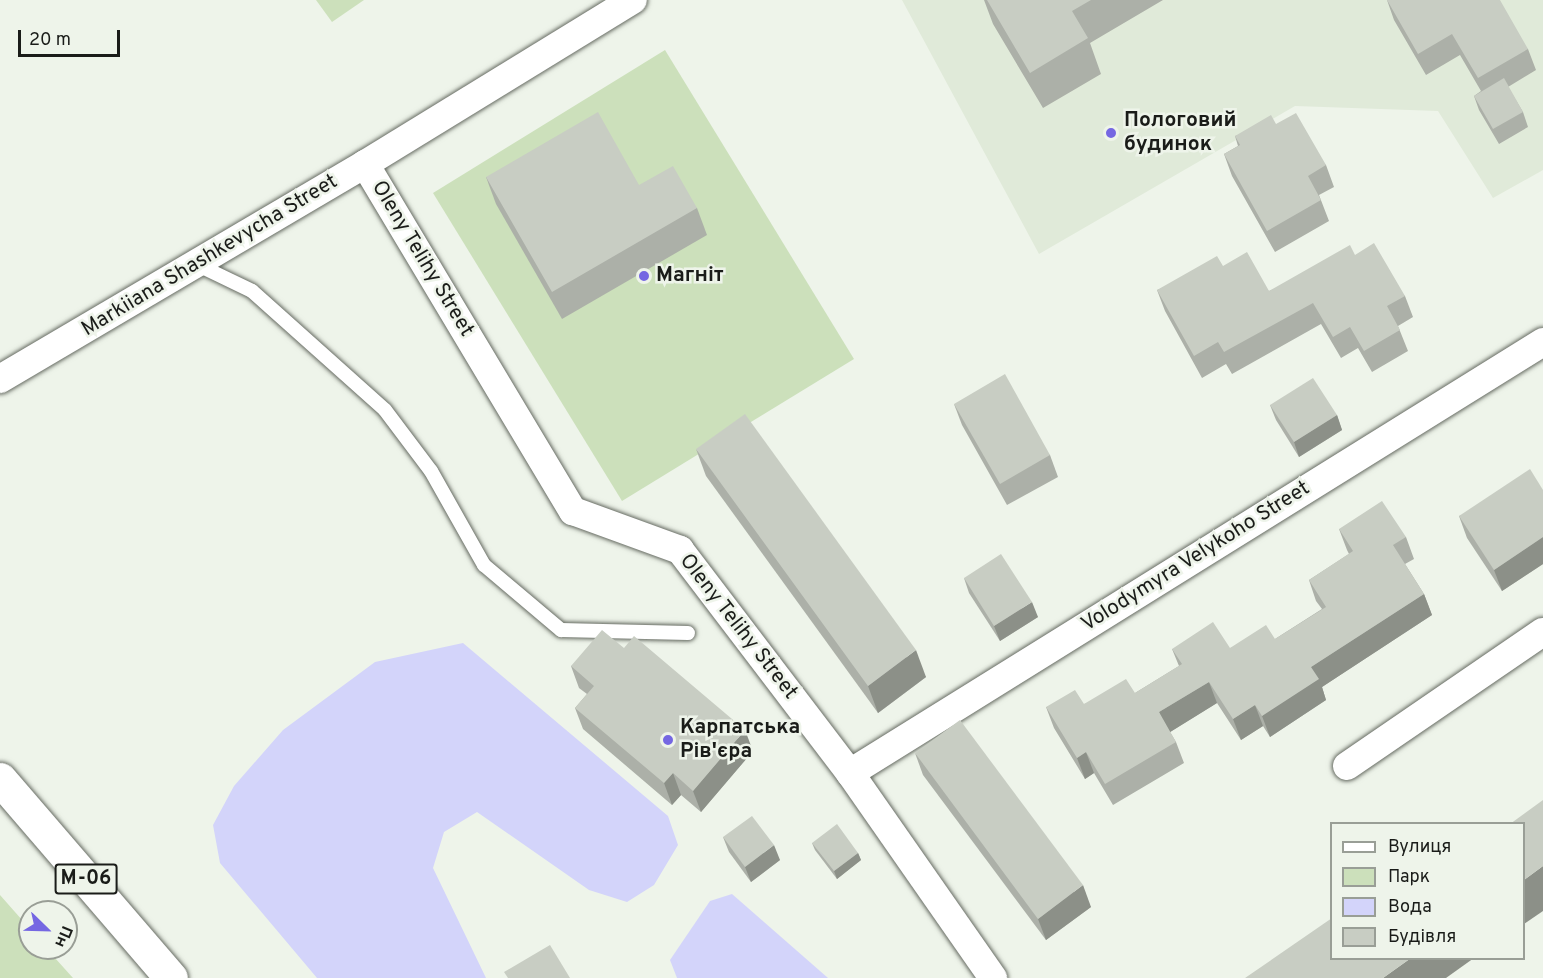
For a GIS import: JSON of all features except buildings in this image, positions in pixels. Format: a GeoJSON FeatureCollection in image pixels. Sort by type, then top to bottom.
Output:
{"type":"FeatureCollection","features":[{"type":"Feature","properties":{"kind":"highway","name":"М-06"},"geometry":{"type":"LineString","coordinates":[[0,779],[171,978]]}},
{"type":"Feature","properties":{"kind":"street","name":"Markiiana Shashkevycha Street"},"geometry":{"type":"LineString","coordinates":[[0,380],[365,164],[633,0]]}},
{"type":"Feature","properties":{"kind":"street","name":"Oleny Telihy Street"},"geometry":{"type":"LineString","coordinates":[[365,164],[573,511],[680,550],[850,773],[993,978]]}},
{"type":"Feature","properties":{"kind":"street","name":"Volodymyra Velykoho Street"},"geometry":{"type":"LineString","coordinates":[[850,773],[1543,342]]}},
{"type":"Feature","properties":{"kind":"street"},"geometry":{"type":"LineString","coordinates":[[1347,766],[1543,632]]}},
{"type":"Feature","properties":{"kind":"lane"},"geometry":{"type":"LineString","coordinates":[[196,264],[252,291],[385,410],[431,471],[484,565],[561,630],[688,633]]}},
{"type":"Feature","properties":{"kind":"shaded area","name":"Пологовий будинок"},"geometry":{"type":"Polygon","coordinates":[[[902,0],[1543,0],[1543,170],[1493,198],[1438,111],[1295,106],[1039,254],[902,0]]]}},
{"type":"Feature","properties":{"kind":"green space"},"geometry":{"type":"Polygon","coordinates":[[[316,0],[364,0],[332,22],[316,0]]]}},
{"type":"Feature","properties":{"kind":"green space","name":"Магніт"},"geometry":{"type":"Polygon","coordinates":[[[665,50],[854,359],[622,501],[433,193],[665,50]]]}},
{"type":"Feature","properties":{"kind":"green space"},"geometry":{"type":"Polygon","coordinates":[[[0,895],[18,915],[18,960],[57,960],[73,978],[0,978],[0,895]]]}},
{"type":"Feature","properties":{"kind":"water"},"geometry":{"type":"Polygon","coordinates":[[[463,643],[668,816],[678,845],[654,885],[627,902],[589,890],[477,812],[444,832],[433,868],[486,978],[317,978],[220,863],[213,825],[234,786],[283,730],[375,662],[463,643]]]}},
{"type":"Feature","properties":{"kind":"water"},"geometry":{"type":"Polygon","coordinates":[[[732,894],[828,978],[677,978],[670,960],[710,901],[732,894]]]}},
{"type":"Feature","properties":{"kind":"place","name":"Пологовий будинок"},"geometry":{"type":"Point","coordinates":[1111,133]}},
{"type":"Feature","properties":{"kind":"place","name":"Магніт"},"geometry":{"type":"Point","coordinates":[644,276]}},
{"type":"Feature","properties":{"kind":"place","name":"Карпатська Рів'єра"},"geometry":{"type":"Point","coordinates":[668,740]}}]}
